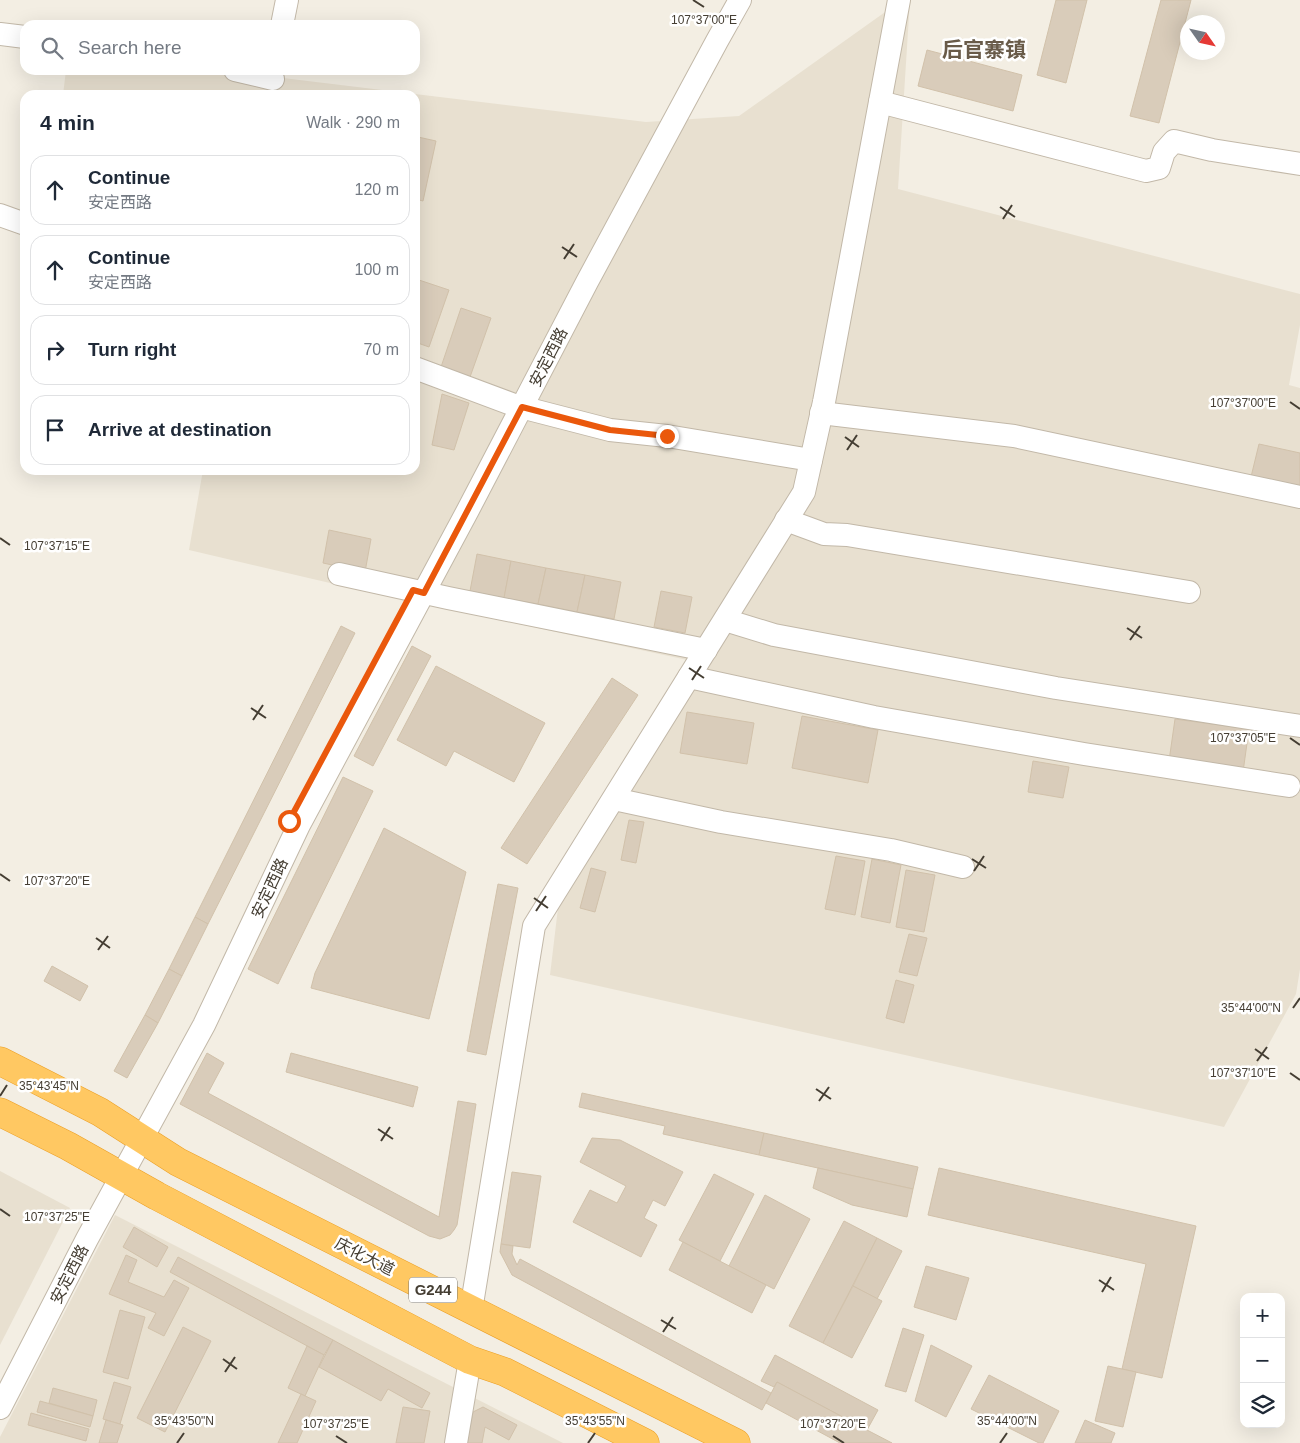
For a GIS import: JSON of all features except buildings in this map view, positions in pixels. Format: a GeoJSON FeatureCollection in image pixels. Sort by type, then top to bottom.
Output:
{"type":"FeatureCollection","features":[{"type":"Feature","properties":{"kind":"highway","name":"庆化大道"},"geometry":{"type":"LineString","coordinates":[[0,1061],[100,1112],[178,1162],[736,1443]]}},
{"type":"Feature","properties":{"kind":"highway","name":"G244"},"geometry":{"type":"LineString","coordinates":[[0,1112],[68,1146],[470,1360],[505,1372],[645,1443]]}},
{"type":"Feature","properties":{"kind":"street"},"geometry":{"type":"LineString","coordinates":[[283,20],[287,0]]}},
{"type":"Feature","properties":{"kind":"street","name":"安定西路"},"geometry":{"type":"LineString","coordinates":[[517,405],[578,276],[727,0]]}},
{"type":"Feature","properties":{"kind":"street","name":"安定西路"},"geometry":{"type":"LineString","coordinates":[[0,1408],[87,1239],[117,1173],[195,1019],[289,821],[419,592],[517,405],[638,187],[716,40],[740,0]]}},
{"type":"Feature","properties":{"kind":"street"},"geometry":{"type":"LineString","coordinates":[[471,1310],[534,926],[804,492],[821,413],[898,0]]}},
{"type":"Feature","properties":{"kind":"street"},"geometry":{"type":"LineString","coordinates":[[0,34],[20,36]]}},
{"type":"Feature","properties":{"kind":"street"},"geometry":{"type":"LineString","coordinates":[[252,75],[272,81]]}},
{"type":"Feature","properties":{"kind":"street"},"geometry":{"type":"LineString","coordinates":[[880,102],[1146,171],[1159,168],[1164,152],[1174,141],[1212,150],[1300,164]]}},
{"type":"Feature","properties":{"kind":"street"},"geometry":{"type":"LineString","coordinates":[[0,215],[20,222]]}},
{"type":"Feature","properties":{"kind":"street"},"geometry":{"type":"LineString","coordinates":[[420,370],[517,405],[610,430],[667,436],[811,460]]}},
{"type":"Feature","properties":{"kind":"street"},"geometry":{"type":"LineString","coordinates":[[821,413],[1014,436],[1300,498]]}},
{"type":"Feature","properties":{"kind":"street"},"geometry":{"type":"LineString","coordinates":[[786,520],[824,534],[847,536],[1189,592]]}},
{"type":"Feature","properties":{"kind":"street"},"geometry":{"type":"LineString","coordinates":[[340,574],[419,592],[706,650]]}},
{"type":"Feature","properties":{"kind":"street"},"geometry":{"type":"LineString","coordinates":[[724,620],[774,635],[1056,688],[1300,726]]}},
{"type":"Feature","properties":{"kind":"street"},"geometry":{"type":"LineString","coordinates":[[689,677],[874,717],[1084,754],[1289,786]]}},
{"type":"Feature","properties":{"kind":"street"},"geometry":{"type":"LineString","coordinates":[[614,799],[721,822],[891,850],[963,867]]}},
{"type":"Feature","properties":{"kind":"street","name":"安定西路"},"geometry":{"type":"LineString","coordinates":[[0,1384],[78,1232],[117,1173]]}},
{"type":"Feature","properties":{"kind":"street"},"geometry":{"type":"LineString","coordinates":[[456,1443],[470,1360]]}},
{"type":"Feature","properties":{"kind":"shaded area"},"geometry":{"type":"Polygon","coordinates":[[[902,0],[910,0],[898,189],[1300,294],[1300,325],[1289,385],[1300,388],[1300,969],[1296,994],[1224,1127],[550,975],[560,891],[697,662],[377,594],[189,550],[202,475],[420,475],[420,95],[646,122],[739,116],[902,0]]]}},
{"type":"Feature","properties":{"kind":"shaded area"},"geometry":{"type":"Polygon","coordinates":[[[65,75],[258,75],[382,90],[64,90],[65,75]]]}},
{"type":"Feature","properties":{"kind":"shaded area"},"geometry":{"type":"Polygon","coordinates":[[[0,1171],[70,1208],[0,1345],[0,1171]]]}},
{"type":"Feature","properties":{"kind":"shaded area"},"geometry":{"type":"Polygon","coordinates":[[[115,1215],[563,1443],[0,1443],[0,1437],[115,1215]]]}},
{"type":"Feature","properties":{"kind":"district","name":"后官寨镇"},"geometry":{"type":"Point","coordinates":[984,50]}},
{"type":"Feature","properties":{"kind":"route"},"geometry":{"type":"LineString","coordinates":[[289,821],[413,590],[424,593],[522,407],[610,430],[667,436]]}}]}
